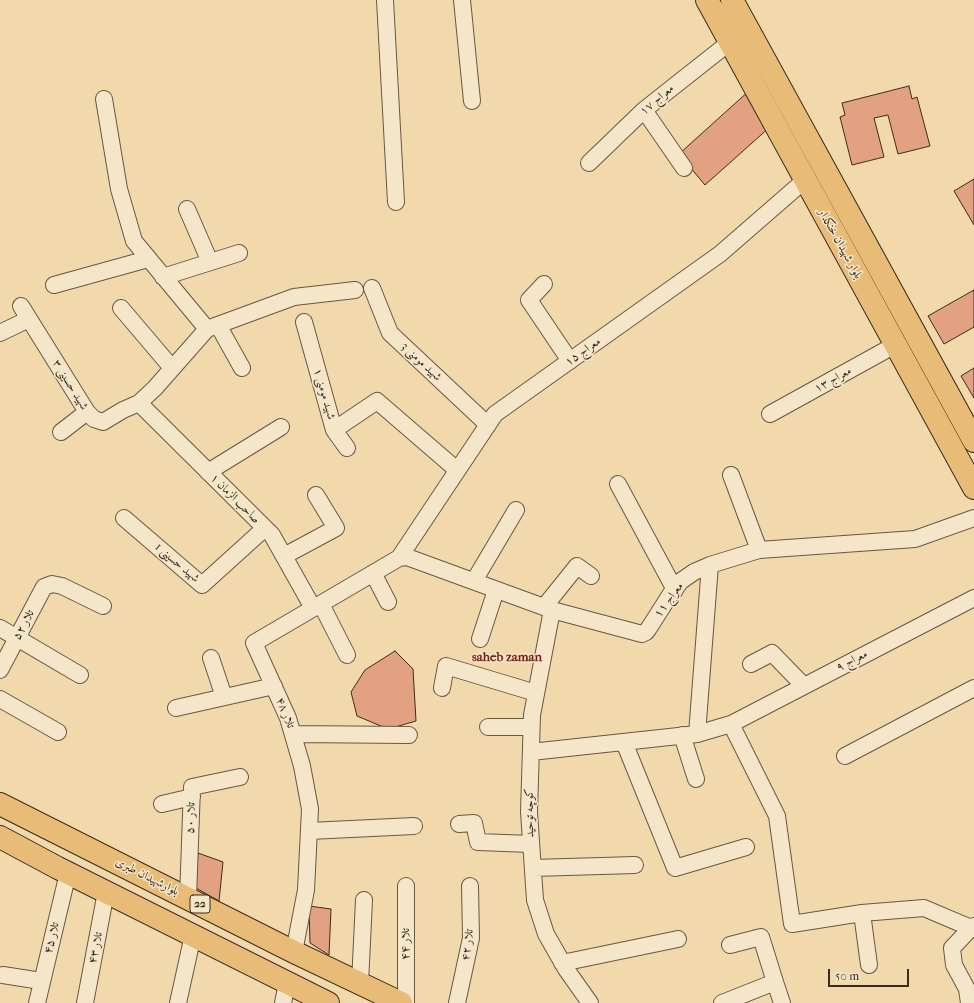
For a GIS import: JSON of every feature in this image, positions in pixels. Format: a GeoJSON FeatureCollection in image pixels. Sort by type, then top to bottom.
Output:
{"type":"FeatureCollection","features":[{"type":"Feature","properties":{"kind":"highway","name":"بلوار شهیدان خنکدار"},"geometry":{"type":"LineString","coordinates":[[707,0],[974,488]]}},
{"type":"Feature","properties":{"kind":"highway","name":"بلوار شهیدان خنکدار"},"geometry":{"type":"LineString","coordinates":[[732,0],[974,440]]}},
{"type":"Feature","properties":{"kind":"highway","name":"بلوارشهیدان طبری"},"geometry":{"type":"LineString","coordinates":[[0,804],[294,952],[402,1003]]}},
{"type":"Feature","properties":{"kind":"highway"},"geometry":{"type":"LineString","coordinates":[[0,837],[192,935],[285,993],[328,1003]]}},
{"type":"Feature","properties":{"kind":"street"},"geometry":{"type":"LineString","coordinates":[[385,0],[396,202]]}},
{"type":"Feature","properties":{"kind":"street"},"geometry":{"type":"LineString","coordinates":[[462,0],[472,101]]}},
{"type":"Feature","properties":{"kind":"street","name":"معراج ۱۷"},"geometry":{"type":"LineString","coordinates":[[589,163],[644,110],[730,42]]}},
{"type":"Feature","properties":{"kind":"street"},"geometry":{"type":"LineString","coordinates":[[104,99],[119,189],[134,241],[164,277],[212,327],[242,368]]}},
{"type":"Feature","properties":{"kind":"street"},"geometry":{"type":"LineString","coordinates":[[644,110],[684,168]]}},
{"type":"Feature","properties":{"kind":"street","name":"معراج ۱۵"},"geometry":{"type":"LineString","coordinates":[[398,558],[495,414],[720,254],[805,180]]}},
{"type":"Feature","properties":{"kind":"street"},"geometry":{"type":"LineString","coordinates":[[187,209],[210,262]]}},
{"type":"Feature","properties":{"kind":"street"},"geometry":{"type":"LineString","coordinates":[[164,277],[238,253]]}},
{"type":"Feature","properties":{"kind":"street"},"geometry":{"type":"LineString","coordinates":[[54,285],[148,259]]}},
{"type":"Feature","properties":{"kind":"street"},"geometry":{"type":"LineString","coordinates":[[544,284],[530,300],[570,361]]}},
{"type":"Feature","properties":{"kind":"street","name":"شهید مومنی 3"},"geometry":{"type":"LineString","coordinates":[[372,288],[390,333],[488,425]]}},
{"type":"Feature","properties":{"kind":"street"},"geometry":{"type":"LineString","coordinates":[[139,403],[212,327],[294,297],[355,290]]}},
{"type":"Feature","properties":{"kind":"street"},"geometry":{"type":"LineString","coordinates":[[121,308],[172,368]]}},
{"type":"Feature","properties":{"kind":"street","name":"شهید حسینی ۳"},"geometry":{"type":"LineString","coordinates":[[0,333],[25,312],[87,412],[94,419],[103,422],[123,410],[139,403]]}},
{"type":"Feature","properties":{"kind":"street","name":"شهید مومنی ۱"},"geometry":{"type":"LineString","coordinates":[[304,322],[334,430],[377,401],[457,470]]}},
{"type":"Feature","properties":{"kind":"street","name":"معراج ۱۳"},"geometry":{"type":"LineString","coordinates":[[770,414],[895,345]]}},
{"type":"Feature","properties":{"kind":"street","name":"صاحب الزمان ۱"},"geometry":{"type":"LineString","coordinates":[[139,403],[272,535],[347,655]]}},
{"type":"Feature","properties":{"kind":"street"},"geometry":{"type":"LineString","coordinates":[[61,432],[87,412]]}},
{"type":"Feature","properties":{"kind":"street"},"geometry":{"type":"LineString","coordinates":[[208,472],[281,428]]}},
{"type":"Feature","properties":{"kind":"street"},"geometry":{"type":"LineString","coordinates":[[334,430],[347,448]]}},
{"type":"Feature","properties":{"kind":"street"},"geometry":{"type":"LineString","coordinates":[[731,475],[759,550]]}},
{"type":"Feature","properties":{"kind":"street"},"geometry":{"type":"LineString","coordinates":[[618,484],[675,590]]}},
{"type":"Feature","properties":{"kind":"street"},"geometry":{"type":"LineString","coordinates":[[284,556],[336,528],[316,495]]}},
{"type":"Feature","properties":{"kind":"street"},"geometry":{"type":"LineString","coordinates":[[474,582],[516,510]]}},
{"type":"Feature","properties":{"kind":"street","name":"شهید حسینی 1"},"geometry":{"type":"LineString","coordinates":[[124,518],[202,585],[264,528]]}},
{"type":"Feature","properties":{"kind":"street","name":"معراج ۱۱"},"geometry":{"type":"LineString","coordinates":[[398,558],[407,557],[548,609],[642,634],[649,628],[681,581],[694,572],[710,565],[759,550],[915,539],[974,518]]}},
{"type":"Feature","properties":{"kind":"street","name":"تلار ۴۸"},"geometry":{"type":"LineString","coordinates":[[294,952],[306,890],[310,809],[302,766],[288,718],[254,643],[398,558]]}},
{"type":"Feature","properties":{"kind":"street"},"geometry":{"type":"LineString","coordinates":[[696,779],[690,734],[710,565]]}},
{"type":"Feature","properties":{"kind":"street"},"geometry":{"type":"LineString","coordinates":[[548,609],[577,566],[592,576]]}},
{"type":"Feature","properties":{"kind":"street"},"geometry":{"type":"LineString","coordinates":[[373,573],[388,602]]}},
{"type":"Feature","properties":{"kind":"street","name":"تلار ۵۲"},"geometry":{"type":"LineString","coordinates":[[0,670],[44,588],[52,584],[62,586],[103,606]]}},
{"type":"Feature","properties":{"kind":"street"},"geometry":{"type":"LineString","coordinates":[[480,639],[496,590]]}},
{"type":"Feature","properties":{"kind":"street","name":"معراج ۹"},"geometry":{"type":"LineString","coordinates":[[531,752],[690,734],[731,724],[974,598]]}},
{"type":"Feature","properties":{"kind":"street","name":"کوچه توحید"},"geometry":{"type":"LineString","coordinates":[[548,609],[532,715],[529,812],[535,900],[546,934],[562,963],[590,1003]]}},
{"type":"Feature","properties":{"kind":"street"},"geometry":{"type":"LineString","coordinates":[[0,628],[80,676]]}},
{"type":"Feature","properties":{"kind":"street"},"geometry":{"type":"LineString","coordinates":[[752,664],[772,653],[804,686]]}},
{"type":"Feature","properties":{"kind":"street"},"geometry":{"type":"LineString","coordinates":[[211,658],[224,697]]}},
{"type":"Feature","properties":{"kind":"street"},"geometry":{"type":"LineString","coordinates":[[442,688],[446,666],[536,693]]}},
{"type":"Feature","properties":{"kind":"street"},"geometry":{"type":"LineString","coordinates":[[176,708],[274,686]]}},
{"type":"Feature","properties":{"kind":"street"},"geometry":{"type":"LineString","coordinates":[[845,756],[974,688]]}},
{"type":"Feature","properties":{"kind":"street"},"geometry":{"type":"LineString","coordinates":[[0,699],[58,732]]}},
{"type":"Feature","properties":{"kind":"street"},"geometry":{"type":"LineString","coordinates":[[731,724],[777,816],[792,924],[862,913],[924,908],[972,927],[952,948],[954,965],[967,989],[969,1003]]}},
{"type":"Feature","properties":{"kind":"street"},"geometry":{"type":"LineString","coordinates":[[488,727],[532,727]]}},
{"type":"Feature","properties":{"kind":"street"},"geometry":{"type":"LineString","coordinates":[[293,734],[409,735]]}},
{"type":"Feature","properties":{"kind":"street"},"geometry":{"type":"LineString","coordinates":[[624,742],[675,868],[746,847]]}},
{"type":"Feature","properties":{"kind":"street","name":"تلار ۵۰"},"geometry":{"type":"LineString","coordinates":[[188,898],[192,787],[240,777]]}},
{"type":"Feature","properties":{"kind":"street"},"geometry":{"type":"LineString","coordinates":[[162,804],[192,797]]}},
{"type":"Feature","properties":{"kind":"street"},"geometry":{"type":"LineString","coordinates":[[458,824],[474,823],[478,842],[531,844]]}},
{"type":"Feature","properties":{"kind":"street"},"geometry":{"type":"LineString","coordinates":[[309,832],[414,826]]}},
{"type":"Feature","properties":{"kind":"street"},"geometry":{"type":"LineString","coordinates":[[533,868],[635,865]]}},
{"type":"Feature","properties":{"kind":"street","name":"تلار ۴۵"},"geometry":{"type":"LineString","coordinates":[[37,1003],[68,873]]}},
{"type":"Feature","properties":{"kind":"street","name":"تلار ۴۴"},"geometry":{"type":"LineString","coordinates":[[406,886],[406,1003]]}},
{"type":"Feature","properties":{"kind":"street","name":"تلار ۴۲"},"geometry":{"type":"LineString","coordinates":[[457,1003],[471,938],[470,886]]}},
{"type":"Feature","properties":{"kind":"street","name":"تلار ۴۳"},"geometry":{"type":"LineString","coordinates":[[85,1003],[106,892]]}},
{"type":"Feature","properties":{"kind":"street"},"geometry":{"type":"LineString","coordinates":[[360,983],[364,900]]}},
{"type":"Feature","properties":{"kind":"street"},"geometry":{"type":"LineString","coordinates":[[862,913],[869,965]]}},
{"type":"Feature","properties":{"kind":"street"},"geometry":{"type":"LineString","coordinates":[[178,1003],[192,935]]}},
{"type":"Feature","properties":{"kind":"street"},"geometry":{"type":"LineString","coordinates":[[730,945],[760,937],[782,1003]]}},
{"type":"Feature","properties":{"kind":"street"},"geometry":{"type":"LineString","coordinates":[[562,963],[678,939]]}},
{"type":"Feature","properties":{"kind":"street"},"geometry":{"type":"LineString","coordinates":[[3,975],[42,981]]}},
{"type":"Feature","properties":{"kind":"street"},"geometry":{"type":"LineString","coordinates":[[722,1003],[775,982]]}},
{"type":"Feature","properties":{"kind":"building"},"geometry":{"type":"Polygon","coordinates":[[[909,86],[912,99],[917,97],[930,146],[898,154],[888,115],[874,118],[884,157],[852,165],[840,117],[845,115],[842,103],[909,86]]]}},
{"type":"Feature","properties":{"kind":"building"},"geometry":{"type":"Polygon","coordinates":[[[750,90],[771,126],[705,185],[679,154],[750,90]]]}},
{"type":"Feature","properties":{"kind":"building"},"geometry":{"type":"Polygon","coordinates":[[[974,179],[974,225],[954,191],[974,179]]]}},
{"type":"Feature","properties":{"kind":"building"},"geometry":{"type":"Polygon","coordinates":[[[974,290],[974,327],[944,344],[928,316],[974,290]]]}},
{"type":"Feature","properties":{"kind":"building"},"geometry":{"type":"Polygon","coordinates":[[[974,368],[974,398],[961,376],[974,368]]]}},
{"type":"Feature","properties":{"kind":"building"},"geometry":{"type":"Polygon","coordinates":[[[395,651],[413,669],[416,721],[388,729],[357,716],[351,692],[365,670],[395,651]]]}},
{"type":"Feature","properties":{"kind":"building"},"geometry":{"type":"Polygon","coordinates":[[[198,853],[223,862],[219,901],[196,888],[198,853]]]}},
{"type":"Feature","properties":{"kind":"building"},"geometry":{"type":"Polygon","coordinates":[[[309,906],[331,909],[329,955],[310,943],[309,906]]]}},
{"type":"Feature","properties":{"kind":"district","name":"saheb zaman"},"geometry":{"type":"Point","coordinates":[507,658]}}]}
